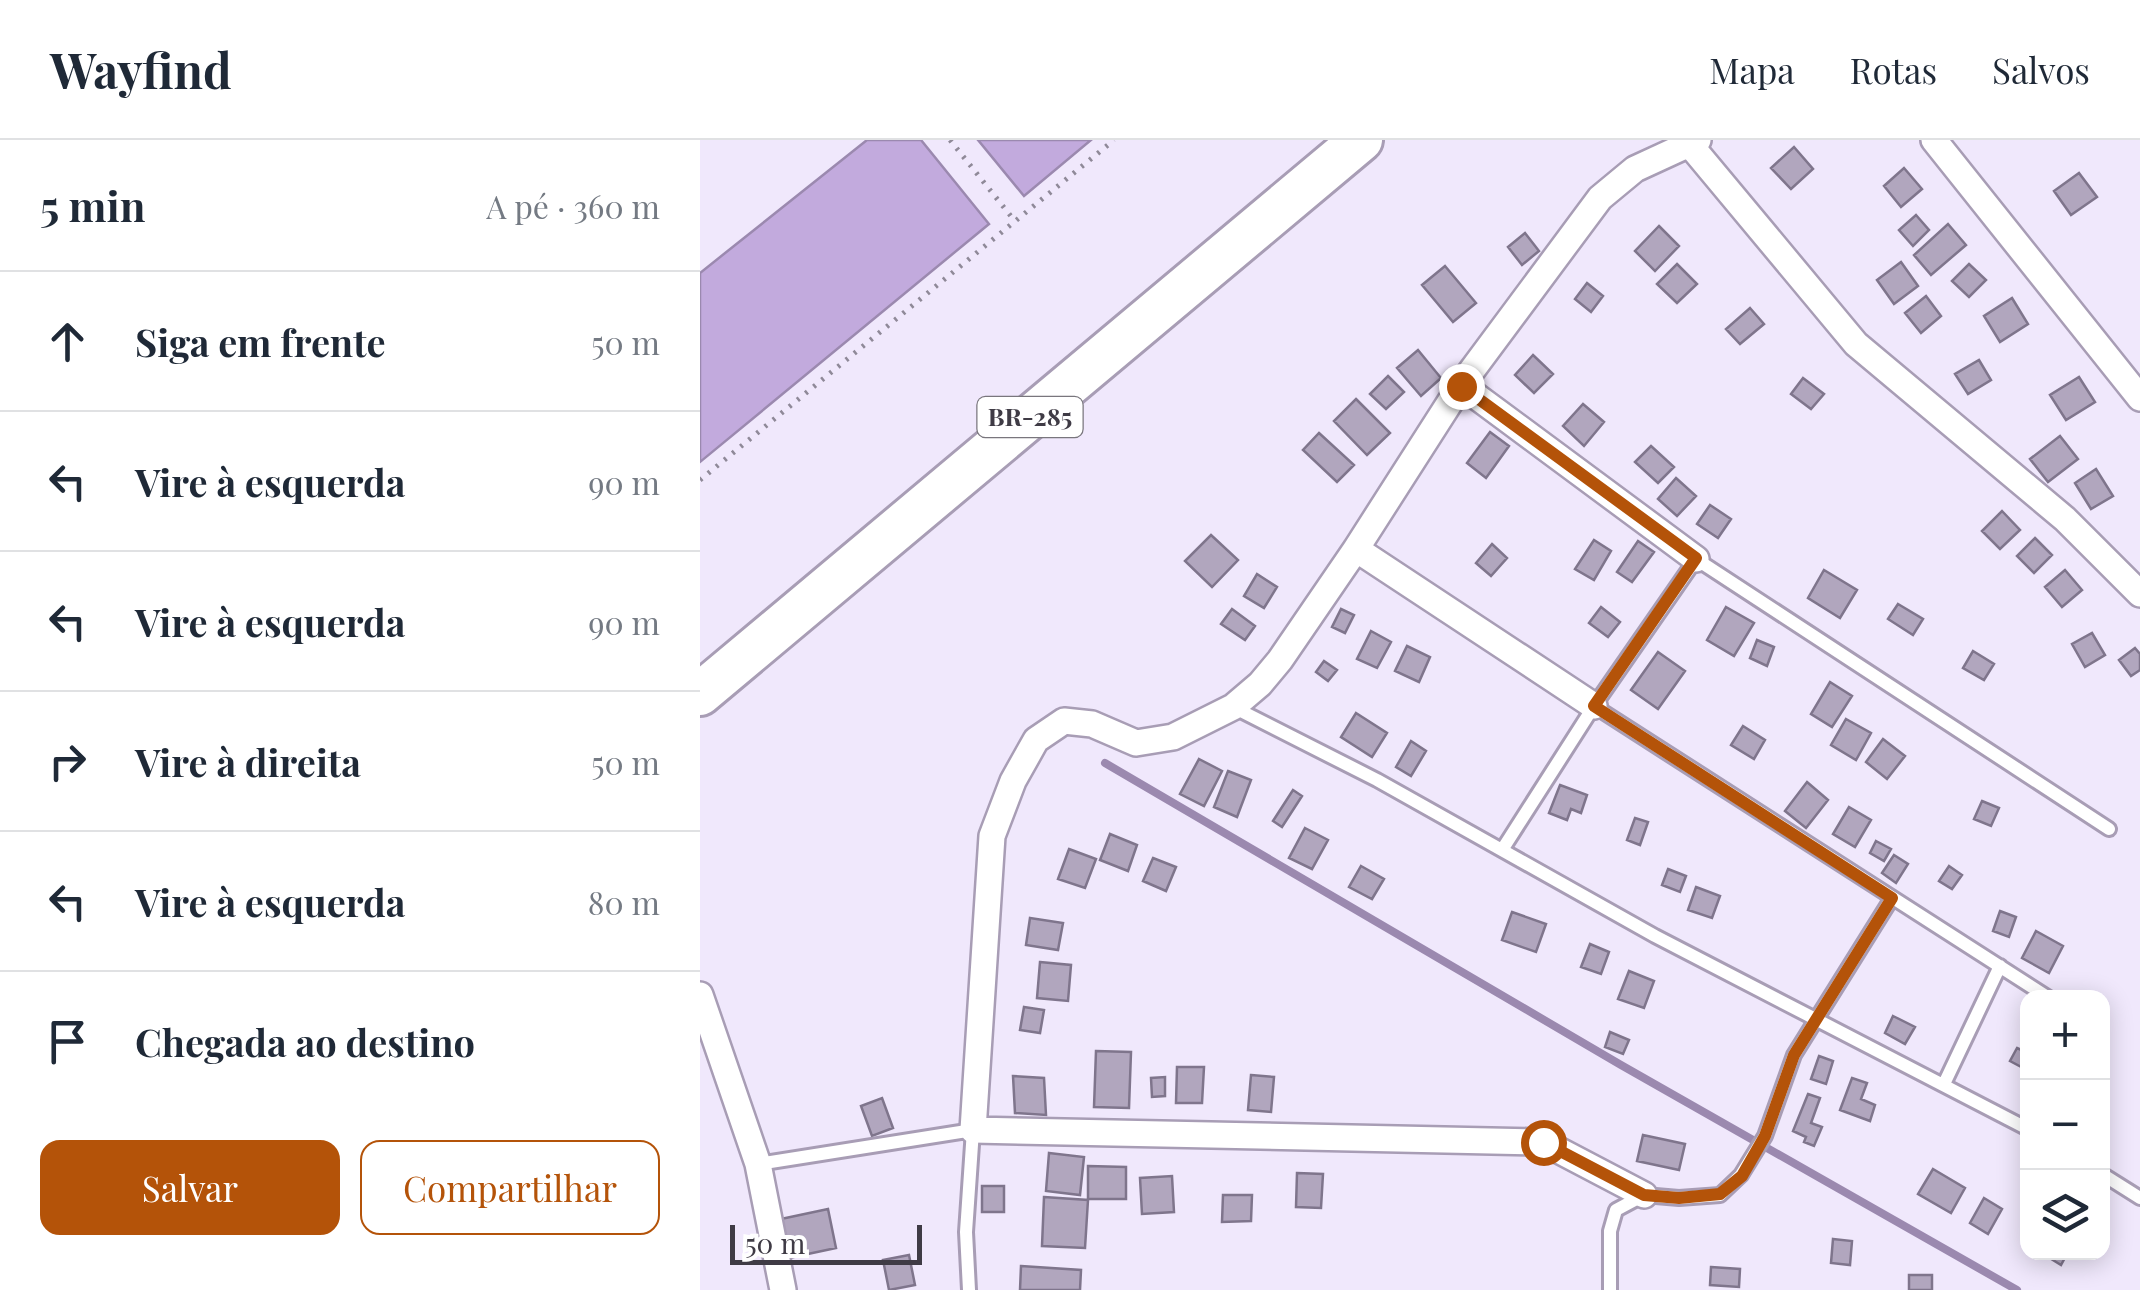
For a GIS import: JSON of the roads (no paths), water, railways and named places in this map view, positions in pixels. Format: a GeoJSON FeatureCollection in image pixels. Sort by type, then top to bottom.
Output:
{"type":"FeatureCollection","features":[{"type":"Feature","properties":{"kind":"highway","name":"BR-285"},"geometry":{"type":"LineString","coordinates":[[700,694],[1361,140]]}},
{"type":"Feature","properties":{"kind":"street"},"geometry":{"type":"LineString","coordinates":[[1934,140],[2140,398]]}},
{"type":"Feature","properties":{"kind":"street"},"geometry":{"type":"LineString","coordinates":[[1644,1195],[1543,1142],[973,1130],[992,836],[1013,781],[1036,740],[1064,721],[1092,724],[1136,743],[1173,737],[1234,707],[1280,660],[1461,386],[1600,198],[1635,169],[1695,143],[1856,344],[2065,519],[2140,594]]}},
{"type":"Feature","properties":{"kind":"street"},"geometry":{"type":"LineString","coordinates":[[1461,386],[1696,558]]}},
{"type":"Feature","properties":{"kind":"street"},"geometry":{"type":"LineString","coordinates":[[1356,549],[1594,706]]}},
{"type":"Feature","properties":{"kind":"street"},"geometry":{"type":"LineString","coordinates":[[700,995],[758,1164],[783,1290]]}},
{"type":"Feature","properties":{"kind":"lane"},"geometry":{"type":"LineString","coordinates":[[1502,850],[1594,706],[1696,558],[2109,829]]}},
{"type":"Feature","properties":{"kind":"lane"},"geometry":{"type":"LineString","coordinates":[[1594,706],[2037,990]]}},
{"type":"Feature","properties":{"kind":"lane"},"geometry":{"type":"LineString","coordinates":[[1234,707],[1377,780],[1655,936],[2020,1125]]}},
{"type":"Feature","properties":{"kind":"lane"},"geometry":{"type":"LineString","coordinates":[[1610,1290],[1610,1230],[1616,1210],[1644,1195],[1679,1198],[1720,1194],[1742,1176],[1765,1136],[1794,1055],[1892,898]]}},
{"type":"Feature","properties":{"kind":"lane"},"geometry":{"type":"LineString","coordinates":[[1944,1084],[2000,966]]}},
{"type":"Feature","properties":{"kind":"lane"},"geometry":{"type":"LineString","coordinates":[[758,1164],[973,1130],[966,1232],[969,1290]]}},
{"type":"Feature","properties":{"kind":"lane"},"geometry":{"type":"LineString","coordinates":[[2110,1179],[2140,1198]]}},
{"type":"Feature","properties":{"kind":"waterway"},"geometry":{"type":"LineString","coordinates":[[1105,763],[1621,1065],[2017,1290]]}}]}
